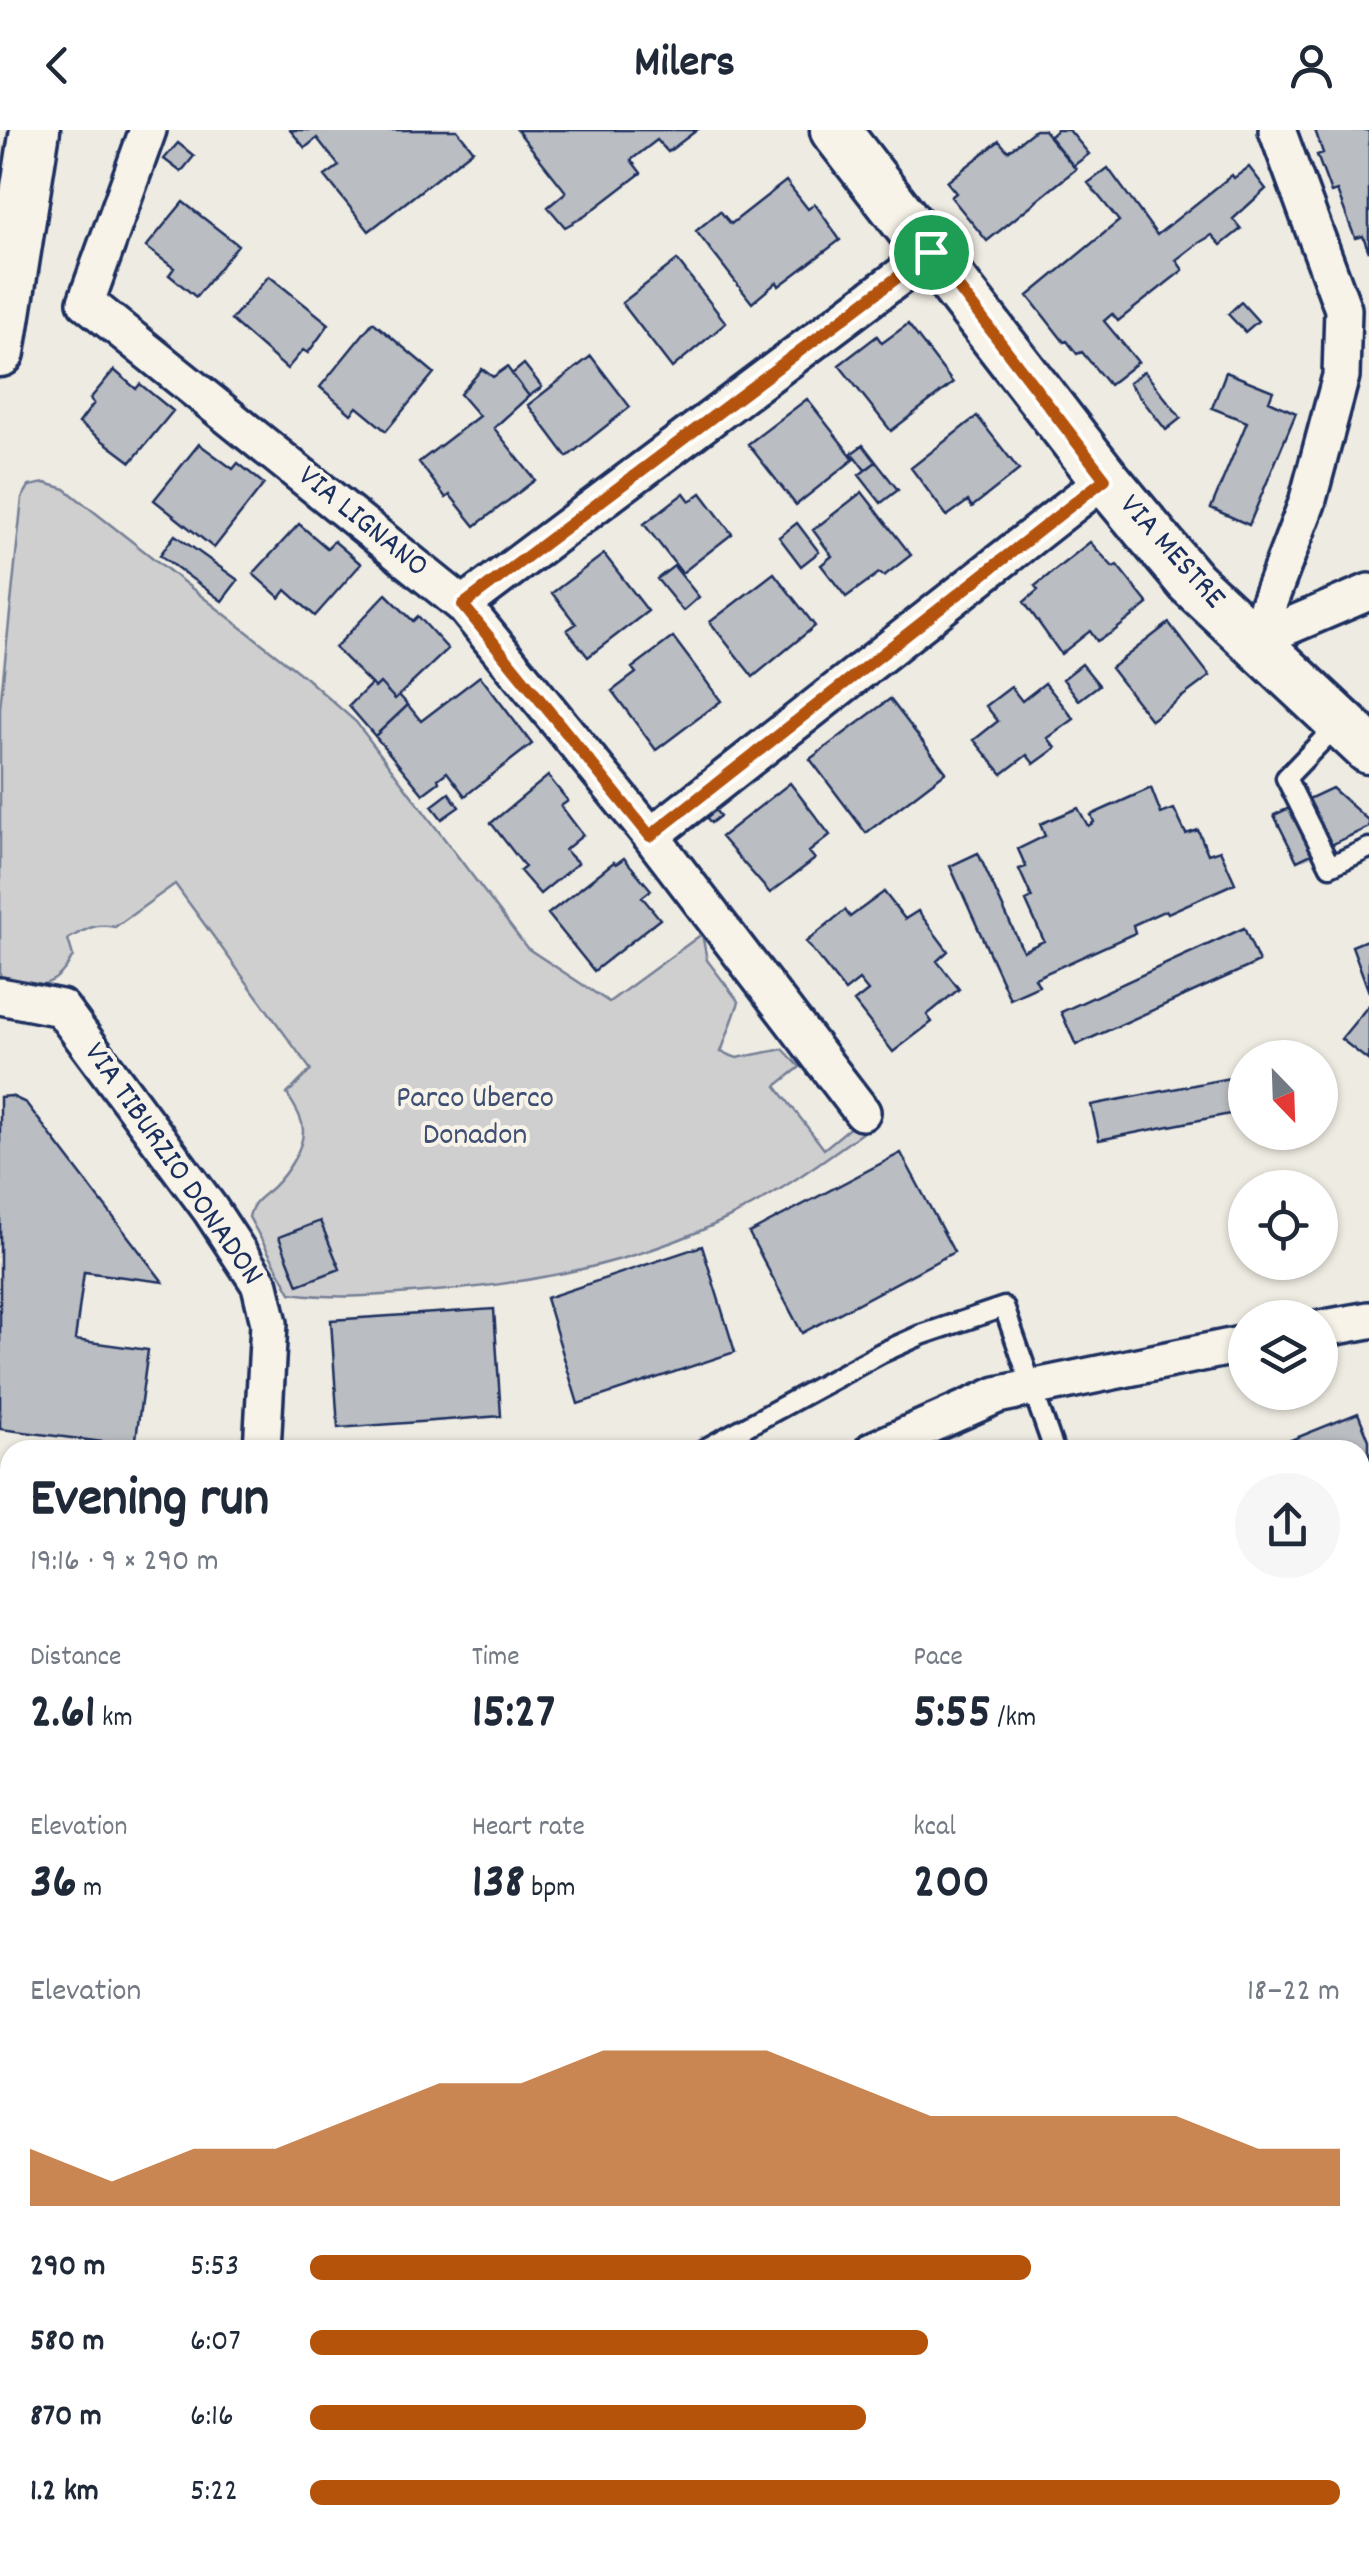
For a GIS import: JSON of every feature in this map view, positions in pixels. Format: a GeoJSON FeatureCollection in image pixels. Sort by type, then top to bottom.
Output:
{"type":"FeatureCollection","features":[{"type":"Feature","properties":{"kind":"main road"},"geometry":{"type":"LineString","coordinates":[[0,352],[35,130]]}},
{"type":"Feature","properties":{"kind":"main road","name":"VIA MESTRE"},"geometry":{"type":"LineString","coordinates":[[835,130],[1105,479],[1192,582],[1355,736]]}},
{"type":"Feature","properties":{"kind":"street","name":"VIA LIGNANO"},"geometry":{"type":"LineString","coordinates":[[148,130],[86,302],[463,605],[650,836],[862,1112]]}},
{"type":"Feature","properties":{"kind":"street","name":"VIA MESTRE"},"geometry":{"type":"LineString","coordinates":[[1254,641],[1306,503],[1341,376],[1343,309],[1277,130]]}},
{"type":"Feature","properties":{"kind":"street"},"geometry":{"type":"LineString","coordinates":[[463,605],[931,252]]}},
{"type":"Feature","properties":{"kind":"street"},"geometry":{"type":"LineString","coordinates":[[650,836],[1105,479]]}},
{"type":"Feature","properties":{"kind":"street"},"geometry":{"type":"LineString","coordinates":[[1254,641],[1369,592]]}},
{"type":"Feature","properties":{"kind":"street","name":"VIA TIBURZIO DONADON"},"geometry":{"type":"LineString","coordinates":[[0,996],[61,1008],[210,1209],[260,1285],[269,1323],[263,1440]]}},
{"type":"Feature","properties":{"kind":"street"},"geometry":{"type":"LineString","coordinates":[[1338,1326],[1369,1320]]}},
{"type":"Feature","properties":{"kind":"street"},"geometry":{"type":"LineString","coordinates":[[896,1440],[997,1395],[1228,1347]]}},
{"type":"Feature","properties":{"kind":"lane"},"geometry":{"type":"LineString","coordinates":[[1355,736],[1286,778],[1330,866],[1369,848]]}},
{"type":"Feature","properties":{"kind":"lane"},"geometry":{"type":"LineString","coordinates":[[721,1440],[880,1353],[1004,1307],[1051,1440]]}},
{"type":"Feature","properties":{"kind":"green space","name":"Parco Uberco Donadon"},"geometry":{"type":"Polygon","coordinates":[[[45,483],[65,489],[306,678],[356,722],[527,948],[609,1002],[702,934],[707,960],[739,1002],[721,1052],[737,1058],[783,1049],[800,1067],[776,1086],[824,1149],[858,1121],[866,1130],[743,1211],[655,1249],[619,1260],[547,1277],[473,1287],[364,1296],[291,1293],[249,1217],[255,1203],[278,1182],[297,1154],[303,1126],[287,1094],[311,1070],[175,884],[115,927],[96,926],[68,939],[73,956],[51,982],[33,985],[0,978],[0,708],[22,498],[29,486],[45,483]]]}},
{"type":"Feature","properties":{"kind":"building"},"geometry":{"type":"Polygon","coordinates":[[[290,130],[457,130],[473,150],[369,231],[325,176],[339,166],[317,138],[305,148],[290,130]]]}},
{"type":"Feature","properties":{"kind":"building"},"geometry":{"type":"Polygon","coordinates":[[[517,130],[697,130],[668,152],[657,140],[631,160],[641,173],[565,227],[548,207],[566,192],[517,130]]]}},
{"type":"Feature","properties":{"kind":"building"},"geometry":{"type":"Polygon","coordinates":[[[1035,130],[1044,130],[1076,169],[987,241],[951,197],[956,193],[947,182],[999,141],[1008,151],[1035,130]]]}},
{"type":"Feature","properties":{"kind":"building"},"geometry":{"type":"Polygon","coordinates":[[[1057,130],[1069,130],[1089,154],[1073,166],[1049,137],[1057,130]]]}},
{"type":"Feature","properties":{"kind":"building"},"geometry":{"type":"Polygon","coordinates":[[[1315,130],[1369,130],[1369,252],[1363,236],[1355,238],[1337,191],[1331,193],[1317,155],[1323,153],[1315,130]]]}},
{"type":"Feature","properties":{"kind":"building"},"geometry":{"type":"Polygon","coordinates":[[[178,143],[194,156],[181,172],[164,159],[178,143]]]}},
{"type":"Feature","properties":{"kind":"building"},"geometry":{"type":"Polygon","coordinates":[[[1249,167],[1266,189],[1233,219],[1241,229],[1221,245],[1212,235],[1194,246],[1176,260],[1183,270],[1118,321],[1112,314],[1104,321],[1138,362],[1109,385],[1082,352],[1077,354],[1064,342],[1028,296],[1119,221],[1088,183],[1108,168],[1157,235],[1232,175],[1234,178],[1249,167]]]}},
{"type":"Feature","properties":{"kind":"building"},"geometry":{"type":"Polygon","coordinates":[[[786,181],[808,209],[815,204],[840,240],[752,303],[696,231],[720,211],[731,224],[786,181]]]}},
{"type":"Feature","properties":{"kind":"building"},"geometry":{"type":"Polygon","coordinates":[[[183,202],[238,245],[196,297],[169,275],[174,268],[146,247],[183,202]]]}},
{"type":"Feature","properties":{"kind":"building"},"geometry":{"type":"Polygon","coordinates":[[[677,260],[726,323],[672,368],[622,303],[677,260]]]}},
{"type":"Feature","properties":{"kind":"building"},"geometry":{"type":"Polygon","coordinates":[[[269,276],[329,324],[308,353],[303,350],[287,369],[231,320],[269,276]]]}},
{"type":"Feature","properties":{"kind":"building"},"geometry":{"type":"Polygon","coordinates":[[[1241,302],[1258,321],[1245,332],[1228,314],[1241,302]]]}},
{"type":"Feature","properties":{"kind":"building"},"geometry":{"type":"Polygon","coordinates":[[[373,322],[434,373],[386,431],[357,407],[351,414],[320,387],[373,322]]]}},
{"type":"Feature","properties":{"kind":"building"},"geometry":{"type":"Polygon","coordinates":[[[908,324],[953,383],[891,431],[839,365],[877,336],[882,343],[908,324]]]}},
{"type":"Feature","properties":{"kind":"building"},"geometry":{"type":"Polygon","coordinates":[[[591,356],[630,407],[567,457],[528,405],[591,356]]]}},
{"type":"Feature","properties":{"kind":"building"},"geometry":{"type":"Polygon","coordinates":[[[524,364],[542,387],[529,396],[512,374],[524,364]]]}},
{"type":"Feature","properties":{"kind":"building"},"geometry":{"type":"Polygon","coordinates":[[[507,367],[529,396],[494,428],[535,480],[475,526],[450,495],[446,498],[419,462],[479,416],[460,394],[482,369],[493,377],[507,367]]]}},
{"type":"Feature","properties":{"kind":"building"},"geometry":{"type":"Polygon","coordinates":[[[114,370],[136,389],[140,384],[173,411],[131,462],[79,423],[94,403],[90,399],[114,370]]]}},
{"type":"Feature","properties":{"kind":"building"},"geometry":{"type":"Polygon","coordinates":[[[1144,371],[1181,418],[1166,430],[1129,383],[1144,371]]]}},
{"type":"Feature","properties":{"kind":"building"},"geometry":{"type":"Polygon","coordinates":[[[1226,372],[1273,391],[1269,401],[1296,413],[1249,525],[1211,508],[1247,422],[1212,408],[1226,372]]]}},
{"type":"Feature","properties":{"kind":"building"},"geometry":{"type":"Polygon","coordinates":[[[807,399],[854,459],[796,505],[748,444],[807,399]]]}},
{"type":"Feature","properties":{"kind":"building"},"geometry":{"type":"Polygon","coordinates":[[[977,416],[1019,470],[972,507],[968,501],[947,516],[911,468],[977,416]]]}},
{"type":"Feature","properties":{"kind":"building"},"geometry":{"type":"Polygon","coordinates":[[[199,444],[233,469],[238,463],[264,484],[214,548],[154,500],[199,444]]]}},
{"type":"Feature","properties":{"kind":"building"},"geometry":{"type":"Polygon","coordinates":[[[863,445],[876,462],[865,470],[852,453],[863,445]]]}},
{"type":"Feature","properties":{"kind":"building"},"geometry":{"type":"Polygon","coordinates":[[[876,462],[898,490],[881,503],[859,475],[876,462]]]}},
{"type":"Feature","properties":{"kind":"building"},"geometry":{"type":"Polygon","coordinates":[[[862,492],[911,555],[846,597],[821,565],[832,556],[813,530],[862,492]]]}},
{"type":"Feature","properties":{"kind":"building"},"geometry":{"type":"Polygon","coordinates":[[[684,493],[690,501],[701,493],[732,534],[682,573],[644,524],[684,493]]]}},
{"type":"Feature","properties":{"kind":"building"},"geometry":{"type":"Polygon","coordinates":[[[797,523],[819,552],[801,566],[779,537],[797,523]]]}},
{"type":"Feature","properties":{"kind":"building"},"geometry":{"type":"Polygon","coordinates":[[[299,524],[327,548],[334,541],[361,564],[315,616],[286,590],[280,598],[253,574],[299,524]]]}},
{"type":"Feature","properties":{"kind":"building"},"geometry":{"type":"Polygon","coordinates":[[[175,535],[238,580],[222,601],[160,555],[175,535]]]}},
{"type":"Feature","properties":{"kind":"building"},"geometry":{"type":"Polygon","coordinates":[[[1090,542],[1113,567],[1117,565],[1148,604],[1113,632],[1097,641],[1090,631],[1061,654],[1024,602],[1038,590],[1035,586],[1090,542]]]}},
{"type":"Feature","properties":{"kind":"building"},"geometry":{"type":"Polygon","coordinates":[[[604,554],[648,611],[588,657],[567,630],[576,624],[552,593],[604,554]]]}},
{"type":"Feature","properties":{"kind":"building"},"geometry":{"type":"Polygon","coordinates":[[[674,566],[699,597],[683,611],[657,579],[674,566]]]}},
{"type":"Feature","properties":{"kind":"building"},"geometry":{"type":"Polygon","coordinates":[[[774,573],[815,626],[753,677],[710,622],[774,573]]]}},
{"type":"Feature","properties":{"kind":"building"},"geometry":{"type":"Polygon","coordinates":[[[386,594],[413,621],[418,616],[448,649],[395,699],[380,683],[375,688],[335,648],[386,594]]]}},
{"type":"Feature","properties":{"kind":"building"},"geometry":{"type":"Polygon","coordinates":[[[1169,623],[1210,676],[1151,720],[1111,668],[1169,623]]]}},
{"type":"Feature","properties":{"kind":"building"},"geometry":{"type":"Polygon","coordinates":[[[673,637],[721,701],[656,750],[612,691],[636,673],[632,668],[673,637]]]}},
{"type":"Feature","properties":{"kind":"building"},"geometry":{"type":"Polygon","coordinates":[[[1082,664],[1099,685],[1079,700],[1063,679],[1082,664]]]}},
{"type":"Feature","properties":{"kind":"building"},"geometry":{"type":"Polygon","coordinates":[[[480,676],[532,744],[465,796],[447,772],[423,794],[375,736],[408,705],[421,721],[480,676]]]}},
{"type":"Feature","properties":{"kind":"building"},"geometry":{"type":"Polygon","coordinates":[[[380,683],[395,699],[399,695],[408,705],[375,736],[349,706],[371,684],[375,688],[380,683]]]}},
{"type":"Feature","properties":{"kind":"building"},"geometry":{"type":"Polygon","coordinates":[[[1045,683],[1074,719],[1048,738],[1056,748],[1034,764],[1027,755],[1002,774],[974,740],[998,721],[986,706],[1011,687],[1022,701],[1045,683]]]}},
{"type":"Feature","properties":{"kind":"building"},"geometry":{"type":"Polygon","coordinates":[[[890,699],[946,772],[866,833],[810,759],[890,699]]]}},
{"type":"Feature","properties":{"kind":"building"},"geometry":{"type":"Polygon","coordinates":[[[548,776],[568,801],[561,806],[583,835],[565,850],[578,863],[540,894],[520,871],[525,867],[491,823],[548,776]]]}},
{"type":"Feature","properties":{"kind":"building"},"geometry":{"type":"Polygon","coordinates":[[[790,783],[830,835],[809,852],[815,859],[770,893],[721,837],[790,783]]]}},
{"type":"Feature","properties":{"kind":"building"},"geometry":{"type":"Polygon","coordinates":[[[1151,788],[1161,814],[1174,809],[1186,834],[1198,830],[1208,854],[1220,850],[1235,883],[1133,925],[1135,933],[1035,978],[1039,986],[1010,999],[950,866],[978,853],[1023,951],[1044,941],[1026,901],[1032,898],[1019,869],[1026,867],[1018,849],[1045,836],[1040,824],[1078,808],[1088,826],[1094,822],[1091,815],[1151,788]]]}},
{"type":"Feature","properties":{"kind":"building"},"geometry":{"type":"Polygon","coordinates":[[[1332,788],[1369,821],[1369,827],[1297,861],[1274,815],[1332,788]]]}},
{"type":"Feature","properties":{"kind":"building"},"geometry":{"type":"Polygon","coordinates":[[[449,793],[459,807],[442,819],[432,806],[449,793]]]}},
{"type":"Feature","properties":{"kind":"building"},"geometry":{"type":"Polygon","coordinates":[[[712,806],[720,816],[711,823],[703,813],[712,806]]]}},
{"type":"Feature","properties":{"kind":"building"},"geometry":{"type":"Polygon","coordinates":[[[624,858],[651,890],[642,897],[660,919],[594,971],[548,914],[624,858]]]}},
{"type":"Feature","properties":{"kind":"building"},"geometry":{"type":"Polygon","coordinates":[[[884,892],[905,919],[918,911],[948,951],[937,961],[959,989],[927,1015],[932,1022],[893,1052],[854,1002],[868,991],[859,980],[845,991],[806,942],[845,910],[850,917],[884,892]]]}},
{"type":"Feature","properties":{"kind":"building"},"geometry":{"type":"Polygon","coordinates":[[[1244,928],[1259,962],[1076,1045],[1061,1012],[1244,928]]]}},
{"type":"Feature","properties":{"kind":"building"},"geometry":{"type":"Polygon","coordinates":[[[1369,939],[1369,992],[1352,946],[1369,939]]]}},
{"type":"Feature","properties":{"kind":"building"},"geometry":{"type":"Polygon","coordinates":[[[1369,1005],[1369,1061],[1341,1039],[1369,1005]]]}},
{"type":"Feature","properties":{"kind":"building"},"geometry":{"type":"Polygon","coordinates":[[[1228,1078],[1228,1114],[1099,1140],[1091,1105],[1228,1078]]]}},
{"type":"Feature","properties":{"kind":"building"},"geometry":{"type":"Polygon","coordinates":[[[11,1096],[26,1103],[163,1282],[84,1272],[75,1340],[148,1350],[136,1440],[87,1440],[0,1429],[0,1097],[11,1096]]]}},
{"type":"Feature","properties":{"kind":"building"},"geometry":{"type":"Polygon","coordinates":[[[901,1153],[954,1252],[802,1333],[749,1233],[901,1153]]]}},
{"type":"Feature","properties":{"kind":"building"},"geometry":{"type":"Polygon","coordinates":[[[320,1221],[340,1269],[298,1285],[279,1237],[320,1221]]]}},
{"type":"Feature","properties":{"kind":"building"},"geometry":{"type":"Polygon","coordinates":[[[702,1246],[735,1352],[578,1404],[546,1298],[702,1246]]]}},
{"type":"Feature","properties":{"kind":"building"},"geometry":{"type":"Polygon","coordinates":[[[494,1309],[501,1416],[338,1428],[331,1320],[494,1309]]]}},
{"type":"Feature","properties":{"kind":"building"},"geometry":{"type":"Polygon","coordinates":[[[1358,1413],[1369,1440],[1291,1440],[1358,1413]]]}},
{"type":"Feature","properties":{"kind":"route"},"geometry":{"type":"LineString","coordinates":[[931,252],[1105,479],[650,836],[463,605],[931,252]]}}]}
